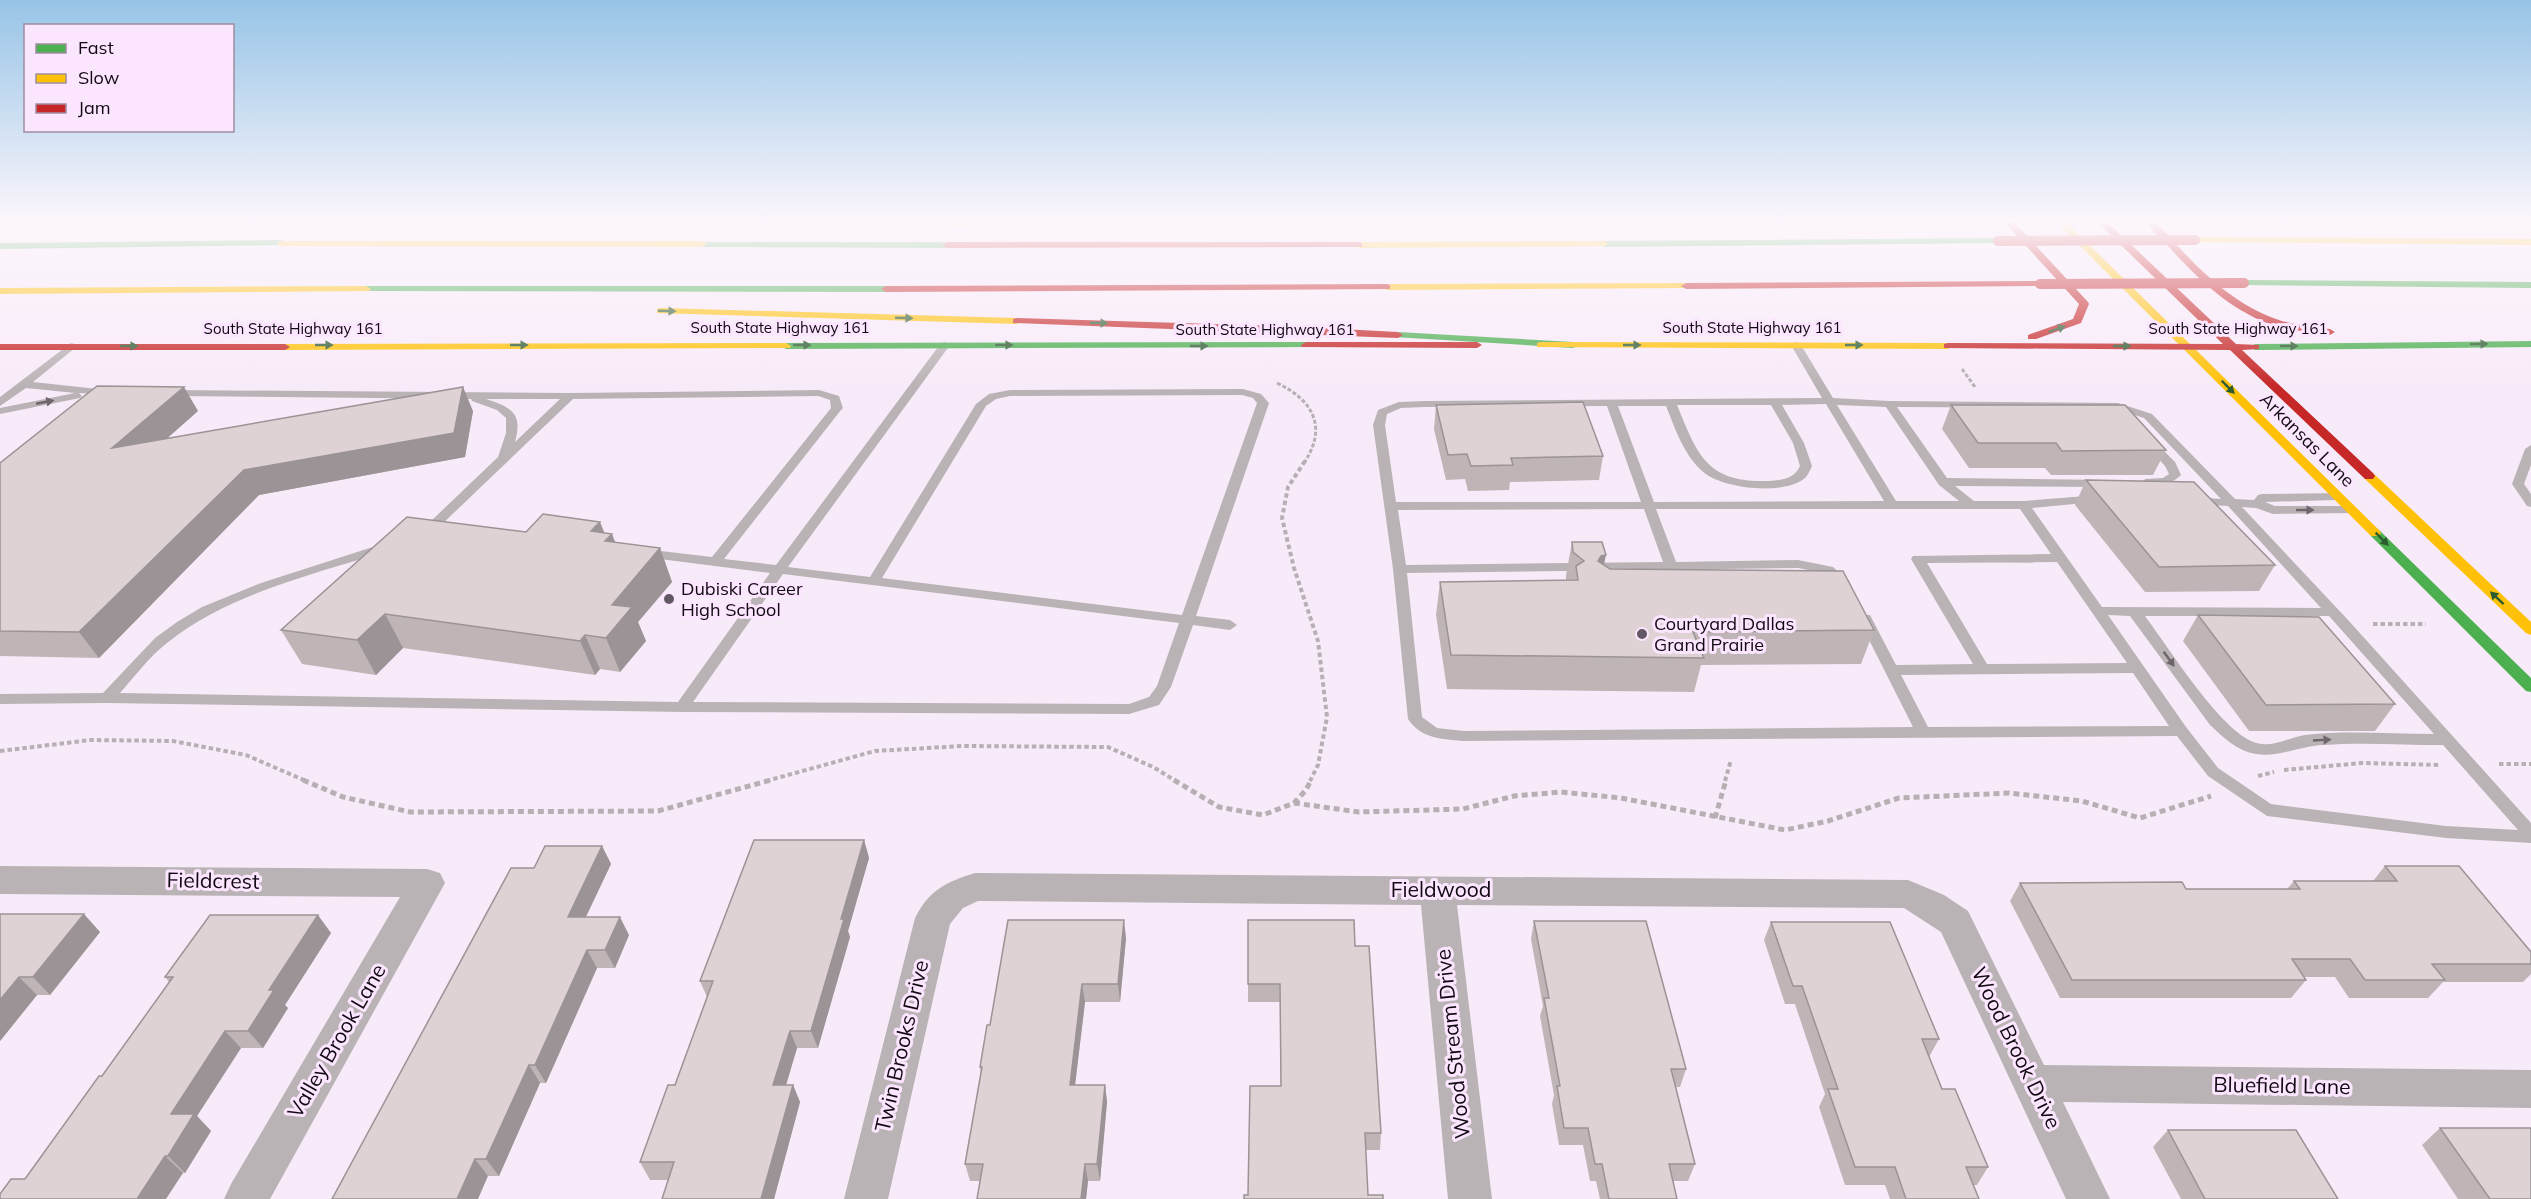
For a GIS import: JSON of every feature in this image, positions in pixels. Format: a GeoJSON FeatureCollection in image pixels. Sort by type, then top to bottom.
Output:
{"type":"FeatureCollection","features":[{"type":"Feature","properties":{"kind":"main road"},"geometry":{"type":"LineString","coordinates":[[2001,345],[2077,321],[2084,304],[2057,275]]}},
{"type":"Feature","properties":{"kind":"main road","name":"Arkansas Lane"},"geometry":{"type":"LineString","coordinates":[[2114,275],[2531,687]]}},
{"type":"Feature","properties":{"kind":"main road","name":"Arkansas Lane"},"geometry":{"type":"LineString","coordinates":[[2156,275],[2531,630]]}},
{"type":"Feature","properties":{"kind":"main road"},"geometry":{"type":"LineString","coordinates":[[2206,275],[2234,299],[2263,317],[2305,328],[2427,345]]}},
{"type":"Feature","properties":{"kind":"main road"},"geometry":{"type":"LineString","coordinates":[[0,291],[210,288],[1096,289],[2244,283],[2531,285]]}},
{"type":"Feature","properties":{"kind":"main road"},"geometry":{"type":"LineString","coordinates":[[210,288],[438,303]]}},
{"type":"Feature","properties":{"kind":"main road"},"geometry":{"type":"LineString","coordinates":[[651,310],[1260,328],[1573,345]]}},
{"type":"Feature","properties":{"kind":"main road","name":"South State Highway 161"},"geometry":{"type":"LineString","coordinates":[[0,347],[2001,345],[2231,347],[2531,344]]}},
{"type":"Feature","properties":{"kind":"street","name":"Fieldcrest"},"geometry":{"type":"LineString","coordinates":[[0,880],[427,883]]}},
{"type":"Feature","properties":{"kind":"street","name":"Valley Brook Lane"},"geometry":{"type":"LineString","coordinates":[[246,1199],[427,883]]}},
{"type":"Feature","properties":{"kind":"street","name":"Fieldwood"},"geometry":{"type":"LineString","coordinates":[[950,898],[975,887],[1437,890],[1908,894],[1932,905]]}},
{"type":"Feature","properties":{"kind":"street","name":"Wood Stream Drive"},"geometry":{"type":"LineString","coordinates":[[1437,890],[1470,1199]]}},
{"type":"Feature","properties":{"kind":"street","name":"Twin Brooks Drive"},"geometry":{"type":"LineString","coordinates":[[866,1199],[933,918],[950,898]]}},
{"type":"Feature","properties":{"kind":"street","name":"Wood Brook Drive"},"geometry":{"type":"LineString","coordinates":[[1932,905],[1955,922],[2088,1199]]}},
{"type":"Feature","properties":{"kind":"street","name":"Bluefield Lane"},"geometry":{"type":"LineString","coordinates":[[2033,1083],[2531,1089]]}},
{"type":"Feature","properties":{"kind":"lane"},"geometry":{"type":"LineString","coordinates":[[682,708],[779,570],[945,345]]}},
{"type":"Feature","properties":{"kind":"lane"},"geometry":{"type":"LineString","coordinates":[[1796,345],[1892,505]]}},
{"type":"Feature","properties":{"kind":"lane"},"geometry":{"type":"LineString","coordinates":[[0,403],[71,346]]}},
{"type":"Feature","properties":{"kind":"lane"},"geometry":{"type":"LineString","coordinates":[[22,384],[89,393],[124,393]]}},
{"type":"Feature","properties":{"kind":"lane"},"geometry":{"type":"LineString","coordinates":[[0,699],[107,698],[682,708],[1129,710],[1154,701],[1164,687],[1263,403],[1257,396],[1243,392],[1010,393],[993,396],[982,404],[873,582]]}},
{"type":"Feature","properties":{"kind":"lane"},"geometry":{"type":"LineString","coordinates":[[0,411],[89,393]]}},
{"type":"Feature","properties":{"kind":"lane"},"geometry":{"type":"LineString","coordinates":[[159,393],[570,396],[819,393],[835,398],[837,408],[715,562]]}},
{"type":"Feature","properties":{"kind":"lane"},"geometry":{"type":"LineString","coordinates":[[463,395],[505,409],[512,416],[514,428],[504,458]]}},
{"type":"Feature","properties":{"kind":"lane"},"geometry":{"type":"LineString","coordinates":[[413,536],[434,525],[570,396]]}},
{"type":"Feature","properties":{"kind":"lane"},"geometry":{"type":"LineString","coordinates":[[1670,401],[1689,446],[1706,470],[1716,477],[1754,484],[1778,483],[1796,479],[1804,473],[1806,465],[1796,437],[1774,401]]}},
{"type":"Feature","properties":{"kind":"lane"},"geometry":{"type":"LineString","coordinates":[[2181,731],[1464,736],[1433,733],[1415,719],[1400,569],[1379,425],[1382,412],[1399,405],[1425,404],[1829,401],[1889,404],[2114,405],[2148,416],[2344,624],[2531,836]]}},
{"type":"Feature","properties":{"kind":"lane"},"geometry":{"type":"LineString","coordinates":[[1611,402],[1671,566]]}},
{"type":"Feature","properties":{"kind":"lane"},"geometry":{"type":"LineString","coordinates":[[1889,404],[1942,482],[1971,505]]}},
{"type":"Feature","properties":{"kind":"lane"},"geometry":{"type":"LineString","coordinates":[[2114,405],[2170,465],[2175,475],[2166,481],[2132,482]]}},
{"type":"Feature","properties":{"kind":"lane"},"geometry":{"type":"LineString","coordinates":[[2531,449],[2518,484],[2527,491],[2531,503]]}},
{"type":"Feature","properties":{"kind":"lane"},"geometry":{"type":"LineString","coordinates":[[1942,482],[2109,483]]}},
{"type":"Feature","properties":{"kind":"lane"},"geometry":{"type":"LineString","coordinates":[[2258,504],[2262,498],[2339,496]]}},
{"type":"Feature","properties":{"kind":"lane"},"geometry":{"type":"LineString","coordinates":[[1391,506],[2024,505],[2086,497],[2108,498]]}},
{"type":"Feature","properties":{"kind":"lane"},"geometry":{"type":"LineString","coordinates":[[2187,500],[2258,504],[2273,510],[2353,510]]}},
{"type":"Feature","properties":{"kind":"lane"},"geometry":{"type":"LineString","coordinates":[[2024,505],[2181,731],[2213,772],[2267,810],[2446,832],[2531,836]]}},
{"type":"Feature","properties":{"kind":"lane"},"geometry":{"type":"LineString","coordinates":[[434,525],[456,528]]}},
{"type":"Feature","properties":{"kind":"lane"},"geometry":{"type":"LineString","coordinates":[[107,698],[161,641],[205,612],[242,596],[394,544]]}},
{"type":"Feature","properties":{"kind":"lane"},"geometry":{"type":"LineString","coordinates":[[627,551],[1230,625]]}},
{"type":"Feature","properties":{"kind":"lane"},"geometry":{"type":"LineString","coordinates":[[1983,669],[1918,559],[2061,558]]}},
{"type":"Feature","properties":{"kind":"lane"},"geometry":{"type":"LineString","coordinates":[[1400,569],[1798,564],[1828,570],[1847,585],[1856,600],[1923,732]]}},
{"type":"Feature","properties":{"kind":"lane"},"geometry":{"type":"LineString","coordinates":[[1638,581],[1641,567]]}},
{"type":"Feature","properties":{"kind":"lane"},"geometry":{"type":"LineString","coordinates":[[1538,568],[1548,585]]}},
{"type":"Feature","properties":{"kind":"lane"},"geometry":{"type":"LineString","coordinates":[[2099,611],[2333,612]]}},
{"type":"Feature","properties":{"kind":"lane"},"geometry":{"type":"LineString","coordinates":[[2135,612],[2215,721],[2231,736],[2246,745],[2274,750],[2302,741],[2327,739],[2447,740]]}},
{"type":"Feature","properties":{"kind":"lane"},"geometry":{"type":"LineString","coordinates":[[1892,670],[2138,668]]}},
{"type":"Feature","properties":{"kind":"path"},"geometry":{"type":"LineString","coordinates":[[1962,369],[1980,394]]}},
{"type":"Feature","properties":{"kind":"path"},"geometry":{"type":"LineString","coordinates":[[2344,624],[2430,624]]}},
{"type":"Feature","properties":{"kind":"path"},"geometry":{"type":"LineString","coordinates":[[1715,818],[1731,760]]}},
{"type":"Feature","properties":{"kind":"path"},"geometry":{"type":"LineString","coordinates":[[2254,778],[2263,774],[2362,763],[2444,765]]}},
{"type":"Feature","properties":{"kind":"path"},"geometry":{"type":"LineString","coordinates":[[2491,764],[2531,764]]}},
{"type":"Feature","properties":{"kind":"path"},"geometry":{"type":"LineString","coordinates":[[1294,803],[1359,812],[1463,809],[1514,796],[1561,792],[1621,798],[1785,830],[1828,821],[1899,798],[2009,793],[2082,801],[2140,818],[2213,795]]}},
{"type":"Feature","properties":{"kind":"building"},"geometry":{"type":"Polygon","coordinates":[[[97,386],[184,387],[112,448],[463,387],[454,433],[244,470],[79,632],[0,631],[0,463],[97,386]]]}},
{"type":"Feature","properties":{"kind":"building"},"geometry":{"type":"Polygon","coordinates":[[[1583,402],[1603,456],[1511,458],[1513,465],[1471,466],[1467,454],[1448,455],[1436,405],[1583,402]]]}},
{"type":"Feature","properties":{"kind":"building"},"geometry":{"type":"Polygon","coordinates":[[[1951,405],[2125,405],[2166,450],[2062,451],[2056,443],[1978,443],[1951,405]]]}},
{"type":"Feature","properties":{"kind":"building"},"geometry":{"type":"Polygon","coordinates":[[[2086,480],[2194,482],[2275,565],[2159,567],[2086,480]]]}},
{"type":"Feature","properties":{"kind":"building"},"geometry":{"type":"Polygon","coordinates":[[[543,514],[600,522],[591,531],[612,534],[605,541],[660,548],[612,605],[632,607],[606,638],[585,635],[580,641],[385,614],[357,640],[281,630],[407,517],[526,532],[543,514]]]}},
{"type":"Feature","properties":{"kind":"building"},"geometry":{"type":"Polygon","coordinates":[[[1572,542],[1602,542],[1606,555],[1601,556],[1598,561],[1610,569],[1843,571],[1874,630],[1693,632],[1704,658],[1451,655],[1440,582],[1578,580],[1576,566],[1584,561],[1573,552],[1572,542]]]}},
{"type":"Feature","properties":{"kind":"building"},"geometry":{"type":"Polygon","coordinates":[[[2198,615],[2319,617],[2395,704],[2266,705],[2198,615]]]}},
{"type":"Feature","properties":{"kind":"building"},"geometry":{"type":"Polygon","coordinates":[[[754,840],[864,840],[841,919],[844,919],[811,1031],[790,1031],[773,1085],[793,1085],[761,1199],[662,1199],[674,1162],[640,1162],[668,1085],[675,1085],[713,981],[700,981],[754,840]]]}},
{"type":"Feature","properties":{"kind":"building"},"geometry":{"type":"Polygon","coordinates":[[[545,846],[602,846],[568,917],[620,917],[605,950],[587,950],[535,1065],[529,1065],[486,1159],[475,1159],[457,1199],[332,1199],[511,868],[534,868],[545,846]]]}},
{"type":"Feature","properties":{"kind":"building"},"geometry":{"type":"Polygon","coordinates":[[[2385,866],[2459,866],[2531,952],[2531,964],[2432,964],[2445,980],[2365,980],[2350,959],[2292,959],[2306,980],[2072,980],[2020,883],[2182,882],[2186,889],[2300,889],[2294,881],[2397,881],[2385,866]]]}},
{"type":"Feature","properties":{"kind":"building"},"geometry":{"type":"Polygon","coordinates":[[[0,914],[84,914],[33,977],[19,977],[0,1000],[0,914]]]}},
{"type":"Feature","properties":{"kind":"building"},"geometry":{"type":"Polygon","coordinates":[[[210,915],[318,915],[269,990],[274,990],[248,1031],[225,1031],[171,1114],[194,1114],[137,1199],[0,1199],[0,1194],[11,1179],[25,1179],[99,1076],[102,1076],[173,977],[165,977],[210,915]]]}},
{"type":"Feature","properties":{"kind":"building"},"geometry":{"type":"Polygon","coordinates":[[[1008,920],[1124,920],[1118,984],[1082,984],[1070,1085],[1105,1085],[1097,1164],[1085,1164],[1081,1199],[977,1199],[983,1164],[965,1164],[987,1025],[990,1025],[1008,920]]]}},
{"type":"Feature","properties":{"kind":"building"},"geometry":{"type":"Polygon","coordinates":[[[1248,920],[1354,920],[1355,946],[1369,946],[1381,1133],[1365,1133],[1368,1195],[1383,1195],[1383,1199],[1244,1199],[1244,1195],[1248,1195],[1250,1086],[1281,1086],[1280,984],[1248,984],[1248,920]]]}},
{"type":"Feature","properties":{"kind":"building"},"geometry":{"type":"Polygon","coordinates":[[[1534,921],[1646,921],[1686,1069],[1671,1069],[1695,1164],[1669,1164],[1677,1199],[1609,1199],[1602,1164],[1595,1164],[1588,1128],[1564,1128],[1557,1086],[1560,1086],[1544,998],[1549,998],[1534,921]]]}},
{"type":"Feature","properties":{"kind":"building"},"geometry":{"type":"Polygon","coordinates":[[[1771,922],[1890,922],[1939,1039],[1922,1039],[1942,1089],[1955,1089],[1988,1167],[1966,1167],[1979,1199],[1906,1199],[1895,1167],[1855,1167],[1828,1089],[1838,1089],[1802,986],[1793,986],[1771,922]]]}},
{"type":"Feature","properties":{"kind":"building"},"geometry":{"type":"Polygon","coordinates":[[[2440,1128],[2531,1128],[2531,1199],[2490,1199],[2440,1128]]]}},
{"type":"Feature","properties":{"kind":"building"},"geometry":{"type":"Polygon","coordinates":[[[2168,1130],[2296,1130],[2338,1199],[2205,1199],[2168,1130]]]}},
{"type":"Feature","properties":{"kind":"traffic: fast"},"geometry":{"type":"LineString","coordinates":[[2244,283],[2531,285]]}},
{"type":"Feature","properties":{"kind":"traffic: fast"},"geometry":{"type":"LineString","coordinates":[[366,289],[886,289]]}},
{"type":"Feature","properties":{"kind":"traffic: fast"},"geometry":{"type":"LineString","coordinates":[[1398,335],[1573,345]]}},
{"type":"Feature","properties":{"kind":"traffic: fast"},"geometry":{"type":"LineString","coordinates":[[2255,347],[2531,344]]}},
{"type":"Feature","properties":{"kind":"traffic: fast"},"geometry":{"type":"LineString","coordinates":[[786,346],[1306,345]]}},
{"type":"Feature","properties":{"kind":"traffic: fast"},"geometry":{"type":"LineString","coordinates":[[2375,533],[2531,687]]}},
{"type":"Feature","properties":{"kind":"traffic: slow"},"geometry":{"type":"LineString","coordinates":[[2114,275],[2375,533]]}},
{"type":"Feature","properties":{"kind":"traffic: slow"},"geometry":{"type":"LineString","coordinates":[[1387,287],[1686,286]]}},
{"type":"Feature","properties":{"kind":"traffic: slow"},"geometry":{"type":"LineString","coordinates":[[0,291],[366,289]]}},
{"type":"Feature","properties":{"kind":"traffic: slow"},"geometry":{"type":"LineString","coordinates":[[661,311],[1017,321]]}},
{"type":"Feature","properties":{"kind":"traffic: slow"},"geometry":{"type":"LineString","coordinates":[[1541,345],[1948,346]]}},
{"type":"Feature","properties":{"kind":"traffic: slow"},"geometry":{"type":"LineString","coordinates":[[285,347],[786,346]]}},
{"type":"Feature","properties":{"kind":"traffic: slow"},"geometry":{"type":"LineString","coordinates":[[2369,476],[2531,630]]}},
{"type":"Feature","properties":{"kind":"traffic: jam"},"geometry":{"type":"LineString","coordinates":[[2032,337],[2077,321],[2084,304],[2057,275]]}},
{"type":"Feature","properties":{"kind":"traffic: jam"},"geometry":{"type":"LineString","coordinates":[[2157,275],[2369,476]]}},
{"type":"Feature","properties":{"kind":"traffic: jam"},"geometry":{"type":"LineString","coordinates":[[2202,275],[2246,309],[2262,317],[2296,327],[2330,332]]}},
{"type":"Feature","properties":{"kind":"traffic: jam"},"geometry":{"type":"LineString","coordinates":[[2040,284],[2244,283]]}},
{"type":"Feature","properties":{"kind":"traffic: jam"},"geometry":{"type":"LineString","coordinates":[[1686,286],[2040,284]]}},
{"type":"Feature","properties":{"kind":"traffic: jam"},"geometry":{"type":"LineString","coordinates":[[886,289],[1387,287]]}},
{"type":"Feature","properties":{"kind":"traffic: jam"},"geometry":{"type":"LineString","coordinates":[[1017,321],[1284,329],[1398,335]]}},
{"type":"Feature","properties":{"kind":"traffic: jam"},"geometry":{"type":"LineString","coordinates":[[1306,345],[1477,345]]}},
{"type":"Feature","properties":{"kind":"traffic: jam"},"geometry":{"type":"LineString","coordinates":[[1948,346],[2255,347]]}},
{"type":"Feature","properties":{"kind":"traffic: jam"},"geometry":{"type":"LineString","coordinates":[[0,347],[285,347]]}},
{"type":"Feature","properties":{"kind":"place","name":"Dubiski Career High School"},"geometry":{"type":"Point","coordinates":[669,599]}},
{"type":"Feature","properties":{"kind":"place","name":"Courtyard Dallas Grand Prairie"},"geometry":{"type":"Point","coordinates":[1642,634]}}]}
